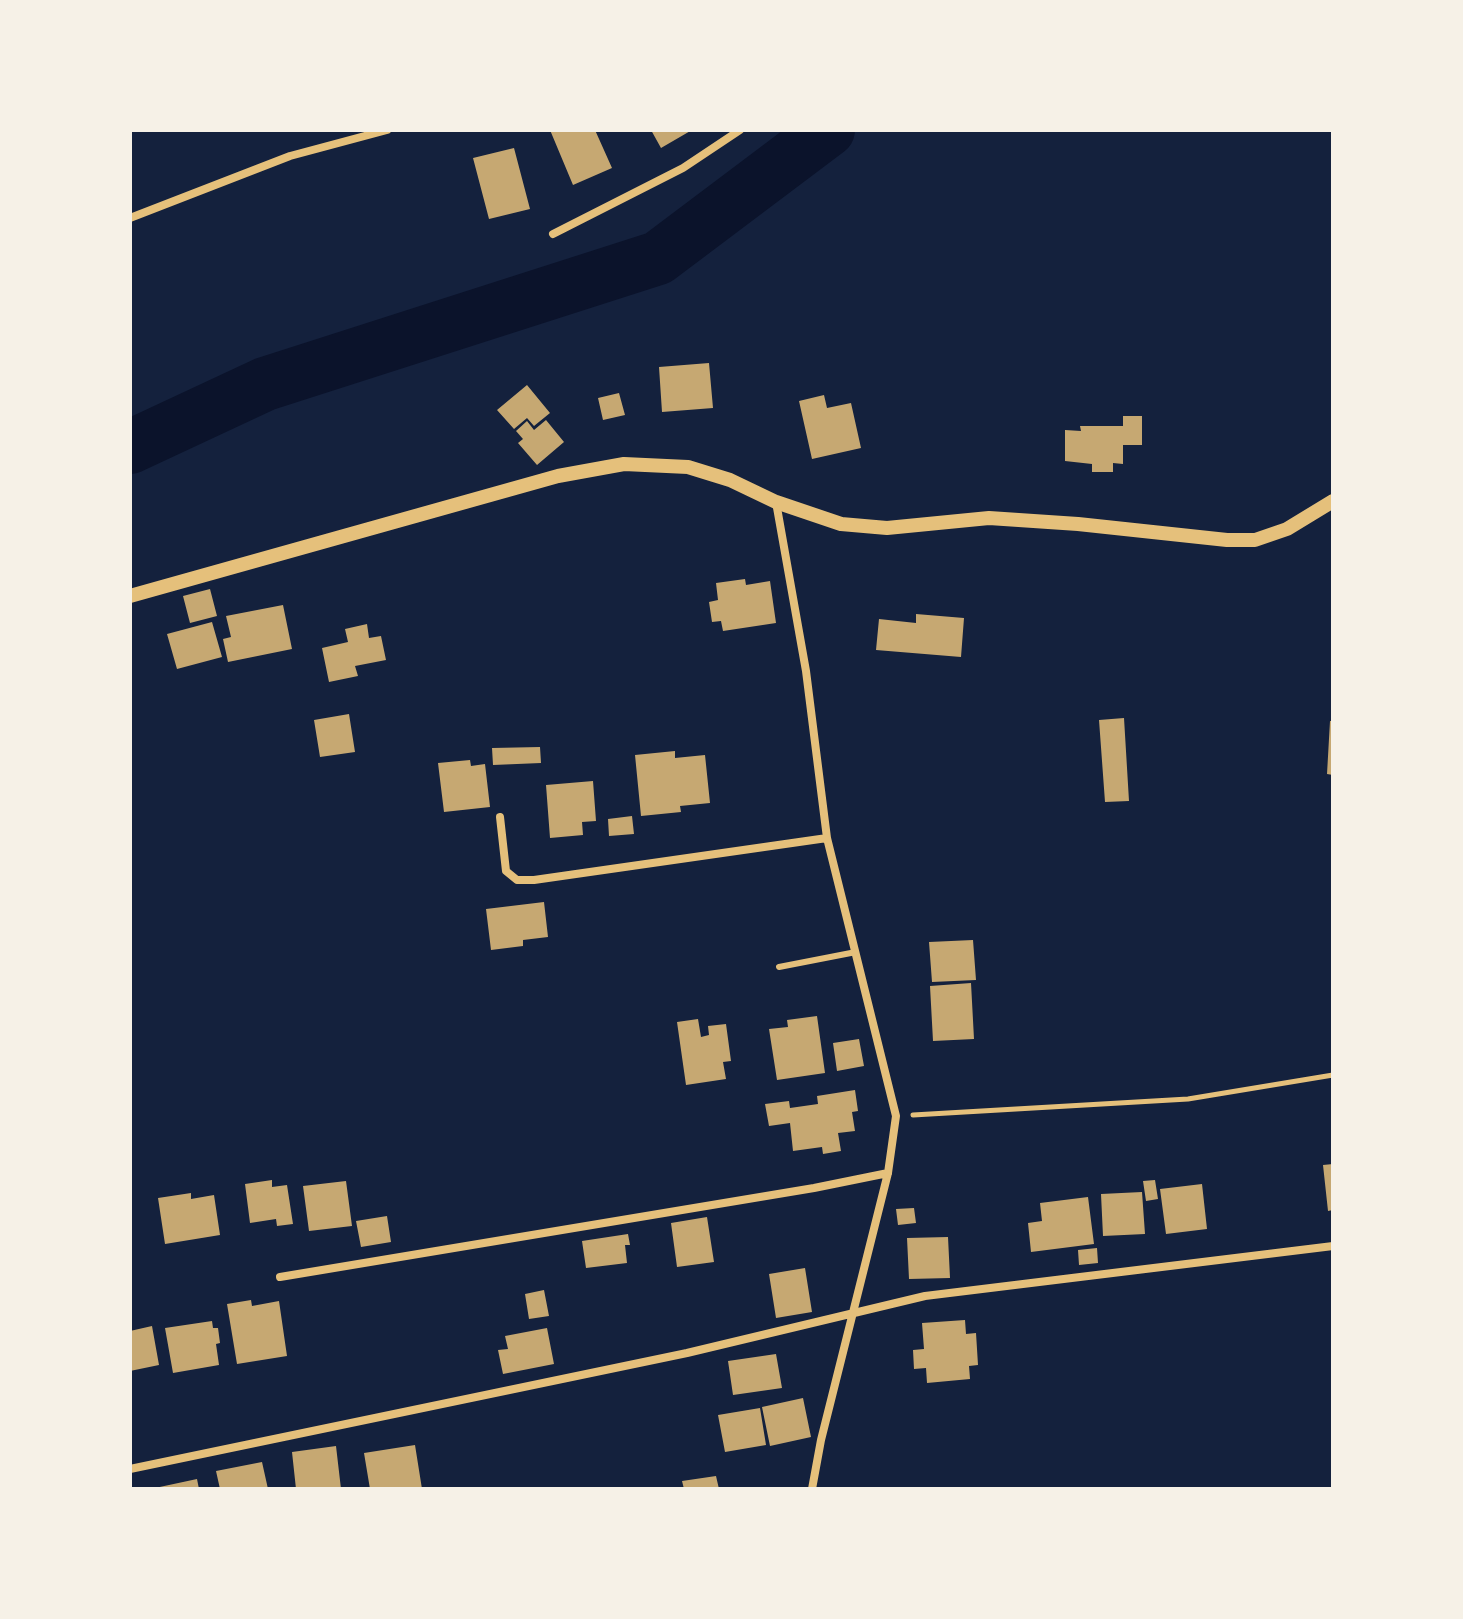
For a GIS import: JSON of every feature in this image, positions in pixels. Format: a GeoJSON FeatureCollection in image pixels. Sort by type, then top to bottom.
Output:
{"type":"FeatureCollection","features":[{"type":"Feature","properties":{"kind":"street"},"geometry":{"type":"LineString","coordinates":[[130,218],[290,156],[387,130]]}},
{"type":"Feature","properties":{"kind":"street"},"geometry":{"type":"LineString","coordinates":[[553,234],[683,168],[740,130]]}},
{"type":"Feature","properties":{"kind":"street"},"geometry":{"type":"LineString","coordinates":[[130,596],[558,476],[624,464],[688,467],[730,480],[776,502],[841,524],[887,528],[989,518],[1255,540],[1287,529],[1333,501]]}},
{"type":"Feature","properties":{"kind":"street"},"geometry":{"type":"LineString","coordinates":[[776,502],[806,671],[827,838],[896,1116],[888,1173],[821,1440],[812,1489]]}},
{"type":"Feature","properties":{"kind":"street"},"geometry":{"type":"LineString","coordinates":[[500,817],[506,871],[517,880],[827,838]]}},
{"type":"Feature","properties":{"kind":"street"},"geometry":{"type":"LineString","coordinates":[[280,1277],[888,1173]]}},
{"type":"Feature","properties":{"kind":"street"},"geometry":{"type":"LineString","coordinates":[[130,1469],[687,1353],[925,1296],[1333,1246]]}},
{"type":"Feature","properties":{"kind":"lane"},"geometry":{"type":"LineString","coordinates":[[779,967],[856,952]]}},
{"type":"Feature","properties":{"kind":"path"},"geometry":{"type":"LineString","coordinates":[[896,1116],[1188,1099],[1333,1075]]}},
{"type":"Feature","properties":{"kind":"building"},"geometry":{"type":"Polygon","coordinates":[[[550,130],[595,130],[612,168],[573,185],[550,130]]]}},
{"type":"Feature","properties":{"kind":"building"},"geometry":{"type":"Polygon","coordinates":[[[651,130],[692,130],[661,148],[651,130]]]}},
{"type":"Feature","properties":{"kind":"building"},"geometry":{"type":"Polygon","coordinates":[[[514,148],[530,209],[489,219],[473,158],[514,148]]]}},
{"type":"Feature","properties":{"kind":"building"},"geometry":{"type":"Polygon","coordinates":[[[709,363],[713,408],[662,412],[659,367],[709,363]]]}},
{"type":"Feature","properties":{"kind":"building"},"geometry":{"type":"Polygon","coordinates":[[[527,385],[550,413],[534,426],[527,418],[514,429],[497,410],[527,385]]]}},
{"type":"Feature","properties":{"kind":"building"},"geometry":{"type":"Polygon","coordinates":[[[619,393],[625,415],[603,420],[598,398],[619,393]]]}},
{"type":"Feature","properties":{"kind":"building"},"geometry":{"type":"Polygon","coordinates":[[[824,395],[827,408],[851,403],[861,448],[812,459],[799,401],[824,395]]]}},
{"type":"Feature","properties":{"kind":"building"},"geometry":{"type":"Polygon","coordinates":[[[1123,416],[1142,416],[1142,445],[1123,445],[1123,464],[1113,463],[1113,472],[1092,472],[1092,464],[1065,461],[1065,430],[1081,431],[1080,426],[1123,426],[1123,416]]]}},
{"type":"Feature","properties":{"kind":"building"},"geometry":{"type":"Polygon","coordinates":[[[546,420],[564,442],[537,465],[518,443],[523,439],[516,431],[527,421],[534,430],[546,420]]]}},
{"type":"Feature","properties":{"kind":"building"},"geometry":{"type":"Polygon","coordinates":[[[745,579],[746,585],[770,581],[776,623],[723,631],[721,621],[712,622],[709,602],[718,600],[716,583],[745,579]]]}},
{"type":"Feature","properties":{"kind":"building"},"geometry":{"type":"Polygon","coordinates":[[[210,589],[217,616],[190,623],[183,596],[210,589]]]}},
{"type":"Feature","properties":{"kind":"building"},"geometry":{"type":"Polygon","coordinates":[[[283,605],[292,649],[228,662],[223,639],[231,637],[226,616],[283,605]]]}},
{"type":"Feature","properties":{"kind":"building"},"geometry":{"type":"Polygon","coordinates":[[[916,614],[964,618],[961,657],[876,650],[879,619],[916,623],[916,614]]]}},
{"type":"Feature","properties":{"kind":"building"},"geometry":{"type":"Polygon","coordinates":[[[212,622],[222,657],[177,669],[167,634],[212,622]]]}},
{"type":"Feature","properties":{"kind":"building"},"geometry":{"type":"Polygon","coordinates":[[[367,624],[369,638],[381,636],[386,660],[355,666],[358,676],[329,682],[322,648],[348,642],[345,629],[367,624]]]}},
{"type":"Feature","properties":{"kind":"building"},"geometry":{"type":"Polygon","coordinates":[[[349,714],[355,752],[320,757],[314,720],[349,714]]]}},
{"type":"Feature","properties":{"kind":"building"},"geometry":{"type":"Polygon","coordinates":[[[1124,718],[1129,801],[1105,802],[1099,720],[1124,718]]]}},
{"type":"Feature","properties":{"kind":"building"},"geometry":{"type":"Polygon","coordinates":[[[1330,721],[1333,721],[1333,775],[1327,774],[1330,721]]]}},
{"type":"Feature","properties":{"kind":"building"},"geometry":{"type":"Polygon","coordinates":[[[540,747],[541,763],[493,765],[492,748],[540,747]]]}},
{"type":"Feature","properties":{"kind":"building"},"geometry":{"type":"Polygon","coordinates":[[[675,751],[675,758],[705,755],[710,803],[680,806],[681,812],[641,816],[635,755],[675,751]]]}},
{"type":"Feature","properties":{"kind":"building"},"geometry":{"type":"Polygon","coordinates":[[[470,760],[471,766],[485,764],[490,807],[444,812],[438,763],[470,760]]]}},
{"type":"Feature","properties":{"kind":"building"},"geometry":{"type":"Polygon","coordinates":[[[593,781],[596,821],[582,822],[583,835],[550,838],[546,785],[593,781]]]}},
{"type":"Feature","properties":{"kind":"building"},"geometry":{"type":"Polygon","coordinates":[[[632,816],[634,834],[609,836],[608,819],[632,816]]]}},
{"type":"Feature","properties":{"kind":"building"},"geometry":{"type":"Polygon","coordinates":[[[544,902],[548,937],[523,940],[523,946],[491,950],[486,909],[544,902]]]}},
{"type":"Feature","properties":{"kind":"building"},"geometry":{"type":"Polygon","coordinates":[[[973,940],[976,980],[932,982],[929,942],[973,940]]]}},
{"type":"Feature","properties":{"kind":"building"},"geometry":{"type":"Polygon","coordinates":[[[971,983],[974,1039],[933,1041],[930,986],[971,983]]]}},
{"type":"Feature","properties":{"kind":"building"},"geometry":{"type":"Polygon","coordinates":[[[817,1016],[825,1073],[777,1080],[769,1029],[788,1027],[787,1020],[817,1016]]]}},
{"type":"Feature","properties":{"kind":"building"},"geometry":{"type":"Polygon","coordinates":[[[698,1019],[701,1037],[709,1035],[708,1026],[726,1024],[731,1061],[723,1062],[726,1079],[686,1085],[677,1022],[698,1019]]]}},
{"type":"Feature","properties":{"kind":"building"},"geometry":{"type":"Polygon","coordinates":[[[859,1039],[864,1066],[837,1071],[833,1043],[859,1039]]]}},
{"type":"Feature","properties":{"kind":"building"},"geometry":{"type":"Polygon","coordinates":[[[855,1090],[858,1111],[852,1112],[855,1131],[838,1133],[841,1151],[823,1154],[822,1147],[793,1151],[790,1123],[769,1126],[765,1104],[789,1101],[790,1108],[818,1104],[817,1096],[855,1090]]]}},
{"type":"Feature","properties":{"kind":"building"},"geometry":{"type":"Polygon","coordinates":[[[1333,1164],[1333,1210],[1328,1211],[1323,1165],[1333,1164]]]}},
{"type":"Feature","properties":{"kind":"building"},"geometry":{"type":"Polygon","coordinates":[[[272,1180],[272,1187],[287,1185],[293,1224],[277,1226],[276,1219],[250,1223],[245,1184],[272,1180]]]}},
{"type":"Feature","properties":{"kind":"building"},"geometry":{"type":"Polygon","coordinates":[[[1155,1180],[1158,1199],[1146,1201],[1143,1181],[1155,1180]]]}},
{"type":"Feature","properties":{"kind":"building"},"geometry":{"type":"Polygon","coordinates":[[[346,1181],[352,1226],[309,1231],[303,1186],[346,1181]]]}},
{"type":"Feature","properties":{"kind":"building"},"geometry":{"type":"Polygon","coordinates":[[[1202,1184],[1207,1229],[1166,1234],[1160,1189],[1202,1184]]]}},
{"type":"Feature","properties":{"kind":"building"},"geometry":{"type":"Polygon","coordinates":[[[1142,1192],[1145,1234],[1103,1236],[1101,1194],[1142,1192]]]}},
{"type":"Feature","properties":{"kind":"building"},"geometry":{"type":"Polygon","coordinates":[[[191,1193],[191,1199],[214,1195],[220,1235],[165,1244],[158,1198],[191,1193]]]}},
{"type":"Feature","properties":{"kind":"building"},"geometry":{"type":"Polygon","coordinates":[[[1088,1197],[1094,1244],[1031,1252],[1028,1223],[1042,1221],[1040,1203],[1088,1197]]]}},
{"type":"Feature","properties":{"kind":"building"},"geometry":{"type":"Polygon","coordinates":[[[914,1208],[916,1223],[898,1225],[896,1209],[914,1208]]]}},
{"type":"Feature","properties":{"kind":"building"},"geometry":{"type":"Polygon","coordinates":[[[387,1216],[391,1242],[361,1247],[356,1221],[387,1216]]]}},
{"type":"Feature","properties":{"kind":"building"},"geometry":{"type":"Polygon","coordinates":[[[707,1217],[714,1262],[677,1267],[671,1223],[707,1217]]]}},
{"type":"Feature","properties":{"kind":"building"},"geometry":{"type":"Polygon","coordinates":[[[628,1234],[630,1245],[625,1245],[627,1263],[586,1268],[582,1241],[628,1234]]]}},
{"type":"Feature","properties":{"kind":"building"},"geometry":{"type":"Polygon","coordinates":[[[948,1237],[950,1278],[909,1279],[907,1238],[948,1237]]]}},
{"type":"Feature","properties":{"kind":"building"},"geometry":{"type":"Polygon","coordinates":[[[1097,1248],[1098,1263],[1079,1265],[1078,1250],[1097,1248]]]}},
{"type":"Feature","properties":{"kind":"building"},"geometry":{"type":"Polygon","coordinates":[[[805,1268],[812,1312],[776,1318],[769,1274],[805,1268]]]}},
{"type":"Feature","properties":{"kind":"building"},"geometry":{"type":"Polygon","coordinates":[[[544,1290],[549,1316],[529,1319],[525,1294],[544,1290]]]}},
{"type":"Feature","properties":{"kind":"building"},"geometry":{"type":"Polygon","coordinates":[[[251,1300],[252,1306],[279,1301],[287,1356],[237,1364],[227,1304],[251,1300]]]}},
{"type":"Feature","properties":{"kind":"building"},"geometry":{"type":"Polygon","coordinates":[[[965,1320],[966,1334],[976,1333],[978,1365],[969,1366],[970,1379],[927,1383],[926,1368],[914,1369],[913,1350],[924,1349],[922,1323],[965,1320]]]}},
{"type":"Feature","properties":{"kind":"building"},"geometry":{"type":"Polygon","coordinates":[[[212,1321],[213,1328],[218,1328],[220,1343],[216,1344],[219,1365],[173,1373],[165,1328],[212,1321]]]}},
{"type":"Feature","properties":{"kind":"building"},"geometry":{"type":"Polygon","coordinates":[[[152,1326],[159,1365],[130,1371],[130,1331],[152,1326]]]}},
{"type":"Feature","properties":{"kind":"building"},"geometry":{"type":"Polygon","coordinates":[[[547,1328],[554,1364],[503,1374],[498,1350],[508,1349],[505,1336],[547,1328]]]}},
{"type":"Feature","properties":{"kind":"building"},"geometry":{"type":"Polygon","coordinates":[[[776,1354],[782,1388],[733,1395],[728,1361],[776,1354]]]}},
{"type":"Feature","properties":{"kind":"building"},"geometry":{"type":"Polygon","coordinates":[[[803,1398],[811,1437],[770,1446],[762,1407],[803,1398]]]}},
{"type":"Feature","properties":{"kind":"building"},"geometry":{"type":"Polygon","coordinates":[[[760,1408],[766,1445],[725,1452],[718,1415],[760,1408]]]}},
{"type":"Feature","properties":{"kind":"building"},"geometry":{"type":"Polygon","coordinates":[[[415,1445],[422,1489],[370,1489],[364,1453],[415,1445]]]}},
{"type":"Feature","properties":{"kind":"building"},"geometry":{"type":"Polygon","coordinates":[[[336,1446],[341,1489],[296,1489],[292,1452],[336,1446]]]}},
{"type":"Feature","properties":{"kind":"building"},"geometry":{"type":"Polygon","coordinates":[[[262,1462],[268,1489],[220,1489],[216,1471],[262,1462]]]}},
{"type":"Feature","properties":{"kind":"building"},"geometry":{"type":"Polygon","coordinates":[[[716,1476],[719,1489],[684,1489],[682,1481],[716,1476]]]}},
{"type":"Feature","properties":{"kind":"building"},"geometry":{"type":"Polygon","coordinates":[[[197,1479],[199,1489],[155,1489],[155,1488],[197,1479]]]}},
{"type":"Feature","properties":{"kind":"waterway"},"geometry":{"type":"LineString","coordinates":[[130,447],[265,384],[658,258],[828,130]]}}]}
